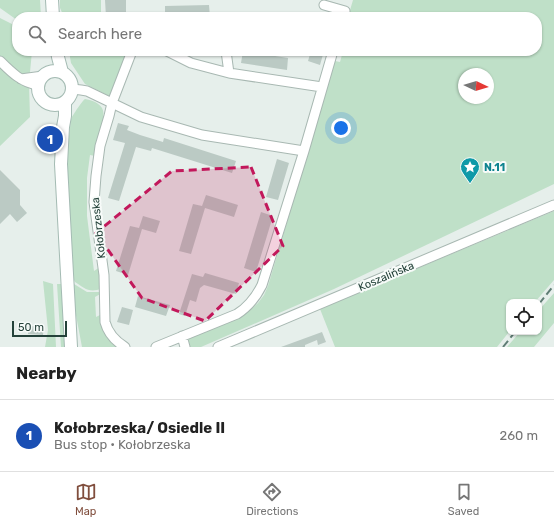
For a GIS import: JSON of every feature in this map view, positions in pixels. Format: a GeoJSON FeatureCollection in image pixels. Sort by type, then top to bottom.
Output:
{"type":"FeatureCollection","features":[{"type":"Feature","properties":{"kind":"main road"},"geometry":{"type":"LineString","coordinates":[[52,0],[52,12]]}},
{"type":"Feature","properties":{"kind":"main road"},"geometry":{"type":"LineString","coordinates":[[48,76],[51,64],[50,56]]}},
{"type":"Feature","properties":{"kind":"main road"},"geometry":{"type":"LineString","coordinates":[[48,76],[67,75],[72,84],[69,99],[59,105],[53,105],[42,100],[39,95],[38,90],[48,76],[55,56]]}},
{"type":"Feature","properties":{"kind":"main road"},"geometry":{"type":"LineString","coordinates":[[65,102],[61,164],[71,347]]}},
{"type":"Feature","properties":{"kind":"main road"},"geometry":{"type":"LineString","coordinates":[[53,105],[63,127]]}},
{"type":"Feature","properties":{"kind":"main road"},"geometry":{"type":"LineString","coordinates":[[69,317],[77,347]]}},
{"type":"Feature","properties":{"kind":"street"},"geometry":{"type":"LineString","coordinates":[[324,4],[345,12]]}},
{"type":"Feature","properties":{"kind":"street","name":"Kołobrzeska"},"geometry":{"type":"LineString","coordinates":[[125,347],[111,336],[105,322],[104,275],[94,202],[100,146],[112,103],[130,56]]}},
{"type":"Feature","properties":{"kind":"street"},"geometry":{"type":"LineString","coordinates":[[176,56],[191,64],[229,73],[322,87]]}},
{"type":"Feature","properties":{"kind":"street"},"geometry":{"type":"LineString","coordinates":[[227,56],[229,73]]}},
{"type":"Feature","properties":{"kind":"street"},"geometry":{"type":"LineString","coordinates":[[156,347],[237,314],[252,301],[260,290],[265,278],[331,56]]}},
{"type":"Feature","properties":{"kind":"street"},"geometry":{"type":"LineString","coordinates":[[0,61],[14,75],[22,79],[48,76]]}},
{"type":"Feature","properties":{"kind":"street"},"geometry":{"type":"LineString","coordinates":[[72,89],[87,91],[141,117],[202,135],[304,150]]}},
{"type":"Feature","properties":{"kind":"street","name":"Koszalińska"},"geometry":{"type":"LineString","coordinates":[[218,347],[554,205]]}},
{"type":"Feature","properties":{"kind":"street"},"geometry":{"type":"LineString","coordinates":[[182,336],[185,347]]}},
{"type":"Feature","properties":{"kind":"highlighted area"},"geometry":{"type":"Polygon","coordinates":[[[251,167],[283,246],[205,321],[142,298],[96,233],[172,171],[251,167]]]}},
{"type":"Feature","properties":{"kind":"green space"},"geometry":{"type":"Polygon","coordinates":[[[0,0],[40,0],[41,12],[12,12],[12,16],[0,8],[0,0]]]}},
{"type":"Feature","properties":{"kind":"green space"},"geometry":{"type":"Polygon","coordinates":[[[60,0],[101,0],[101,12],[62,12],[60,0]]]}},
{"type":"Feature","properties":{"kind":"green space"},"geometry":{"type":"Polygon","coordinates":[[[353,0],[554,0],[554,184],[334,289],[201,347],[189,347],[187,342],[190,337],[235,319],[249,311],[264,295],[268,286],[335,61],[340,62],[342,56],[542,56],[542,12],[349,12],[353,0]]]}},
{"type":"Feature","properties":{"kind":"green space"},"geometry":{"type":"Polygon","coordinates":[[[0,18],[12,24],[12,56],[32,56],[29,83],[30,117],[0,146],[0,18]]]}},
{"type":"Feature","properties":{"kind":"green space"},"geometry":{"type":"Polygon","coordinates":[[[70,56],[126,56],[111,97],[85,84],[71,63],[70,56]]]}},
{"type":"Feature","properties":{"kind":"green space"},"geometry":{"type":"Polygon","coordinates":[[[85,99],[93,101],[102,107],[104,114],[103,118],[105,119],[95,156],[90,155],[87,178],[87,216],[94,271],[100,267],[102,288],[98,290],[87,290],[75,282],[71,252],[67,153],[71,119],[85,99]]]}},
{"type":"Feature","properties":{"kind":"green space"},"geometry":{"type":"Polygon","coordinates":[[[554,211],[554,280],[538,299],[506,299],[507,335],[497,347],[335,347],[320,309],[554,211]]]}},
{"type":"Feature","properties":{"kind":"green space"},"geometry":{"type":"Polygon","coordinates":[[[43,281],[53,284],[56,347],[45,347],[48,330],[43,281]]]}},
{"type":"Feature","properties":{"kind":"green space"},"geometry":{"type":"Polygon","coordinates":[[[57,284],[63,284],[67,347],[61,347],[57,284]]]}},
{"type":"Feature","properties":{"kind":"green space"},"geometry":{"type":"Polygon","coordinates":[[[72,284],[87,292],[102,292],[95,297],[96,317],[102,314],[121,347],[82,347],[72,284]]]}},
{"type":"Feature","properties":{"kind":"green space"},"geometry":{"type":"Polygon","coordinates":[[[554,293],[554,323],[534,347],[507,347],[517,335],[542,335],[542,307],[554,293]]]}},
{"type":"Feature","properties":{"kind":"building"},"geometry":{"type":"Polygon","coordinates":[[[105,0],[126,0],[126,12],[106,12],[105,0]]]}},
{"type":"Feature","properties":{"kind":"building"},"geometry":{"type":"Polygon","coordinates":[[[209,5],[210,12],[165,12],[165,6],[209,5]]]}},
{"type":"Feature","properties":{"kind":"building"},"geometry":{"type":"Polygon","coordinates":[[[242,56],[275,56],[288,58],[287,70],[241,63],[242,56]]]}},
{"type":"Feature","properties":{"kind":"building"},"geometry":{"type":"Polygon","coordinates":[[[310,56],[323,56],[320,65],[308,61],[310,56]]]}},
{"type":"Feature","properties":{"kind":"building"},"geometry":{"type":"Polygon","coordinates":[[[118,123],[129,126],[127,130],[140,135],[163,142],[164,138],[236,161],[232,173],[152,148],[151,151],[136,147],[119,201],[108,198],[125,143],[113,140],[118,123]]]}},
{"type":"Feature","properties":{"kind":"building"},"geometry":{"type":"Polygon","coordinates":[[[277,159],[289,163],[278,200],[266,197],[277,159]]]}},
{"type":"Feature","properties":{"kind":"building"},"geometry":{"type":"Polygon","coordinates":[[[0,170],[20,190],[20,205],[27,213],[17,222],[10,214],[0,224],[0,170]]]}},
{"type":"Feature","properties":{"kind":"building"},"geometry":{"type":"Polygon","coordinates":[[[206,195],[238,205],[234,217],[205,208],[191,254],[179,251],[193,204],[202,206],[206,195]]]}},
{"type":"Feature","properties":{"kind":"building"},"geometry":{"type":"Polygon","coordinates":[[[261,212],[273,216],[256,272],[244,268],[261,212]]]}},
{"type":"Feature","properties":{"kind":"building"},"geometry":{"type":"Polygon","coordinates":[[[143,216],[160,221],[156,233],[142,229],[128,275],[116,271],[130,226],[139,228],[143,216]]]}},
{"type":"Feature","properties":{"kind":"building"},"geometry":{"type":"Polygon","coordinates":[[[205,273],[239,283],[236,294],[204,285],[200,288],[196,302],[190,300],[185,316],[179,314],[192,274],[203,277],[205,273]]]}},
{"type":"Feature","properties":{"kind":"building"},"geometry":{"type":"Polygon","coordinates":[[[138,296],[170,305],[166,316],[135,307],[138,296]]]}},
{"type":"Feature","properties":{"kind":"building"},"geometry":{"type":"Polygon","coordinates":[[[122,307],[133,310],[129,325],[117,322],[122,307]]]}},
{"type":"Feature","properties":{"kind":"building"},"geometry":{"type":"Polygon","coordinates":[[[28,326],[44,327],[43,335],[28,334],[28,326]]]}},
{"type":"Feature","properties":{"kind":"building"},"geometry":{"type":"Polygon","coordinates":[[[322,332],[326,342],[318,345],[317,340],[305,345],[305,347],[281,347],[322,332]]]}},
{"type":"Feature","properties":{"kind":"railway"},"geometry":{"type":"LineString","coordinates":[[542,300],[554,285]]}},
{"type":"Feature","properties":{"kind":"railway"},"geometry":{"type":"LineString","coordinates":[[503,347],[513,335]]}},
{"type":"Feature","properties":{"kind":"place","name":"Kołobrzeska/ Osiedle II"},"geometry":{"type":"Point","coordinates":[50,139]}},
{"type":"Feature","properties":{"kind":"place","name":"N.11"},"geometry":{"type":"Point","coordinates":[470,184]}}]}
